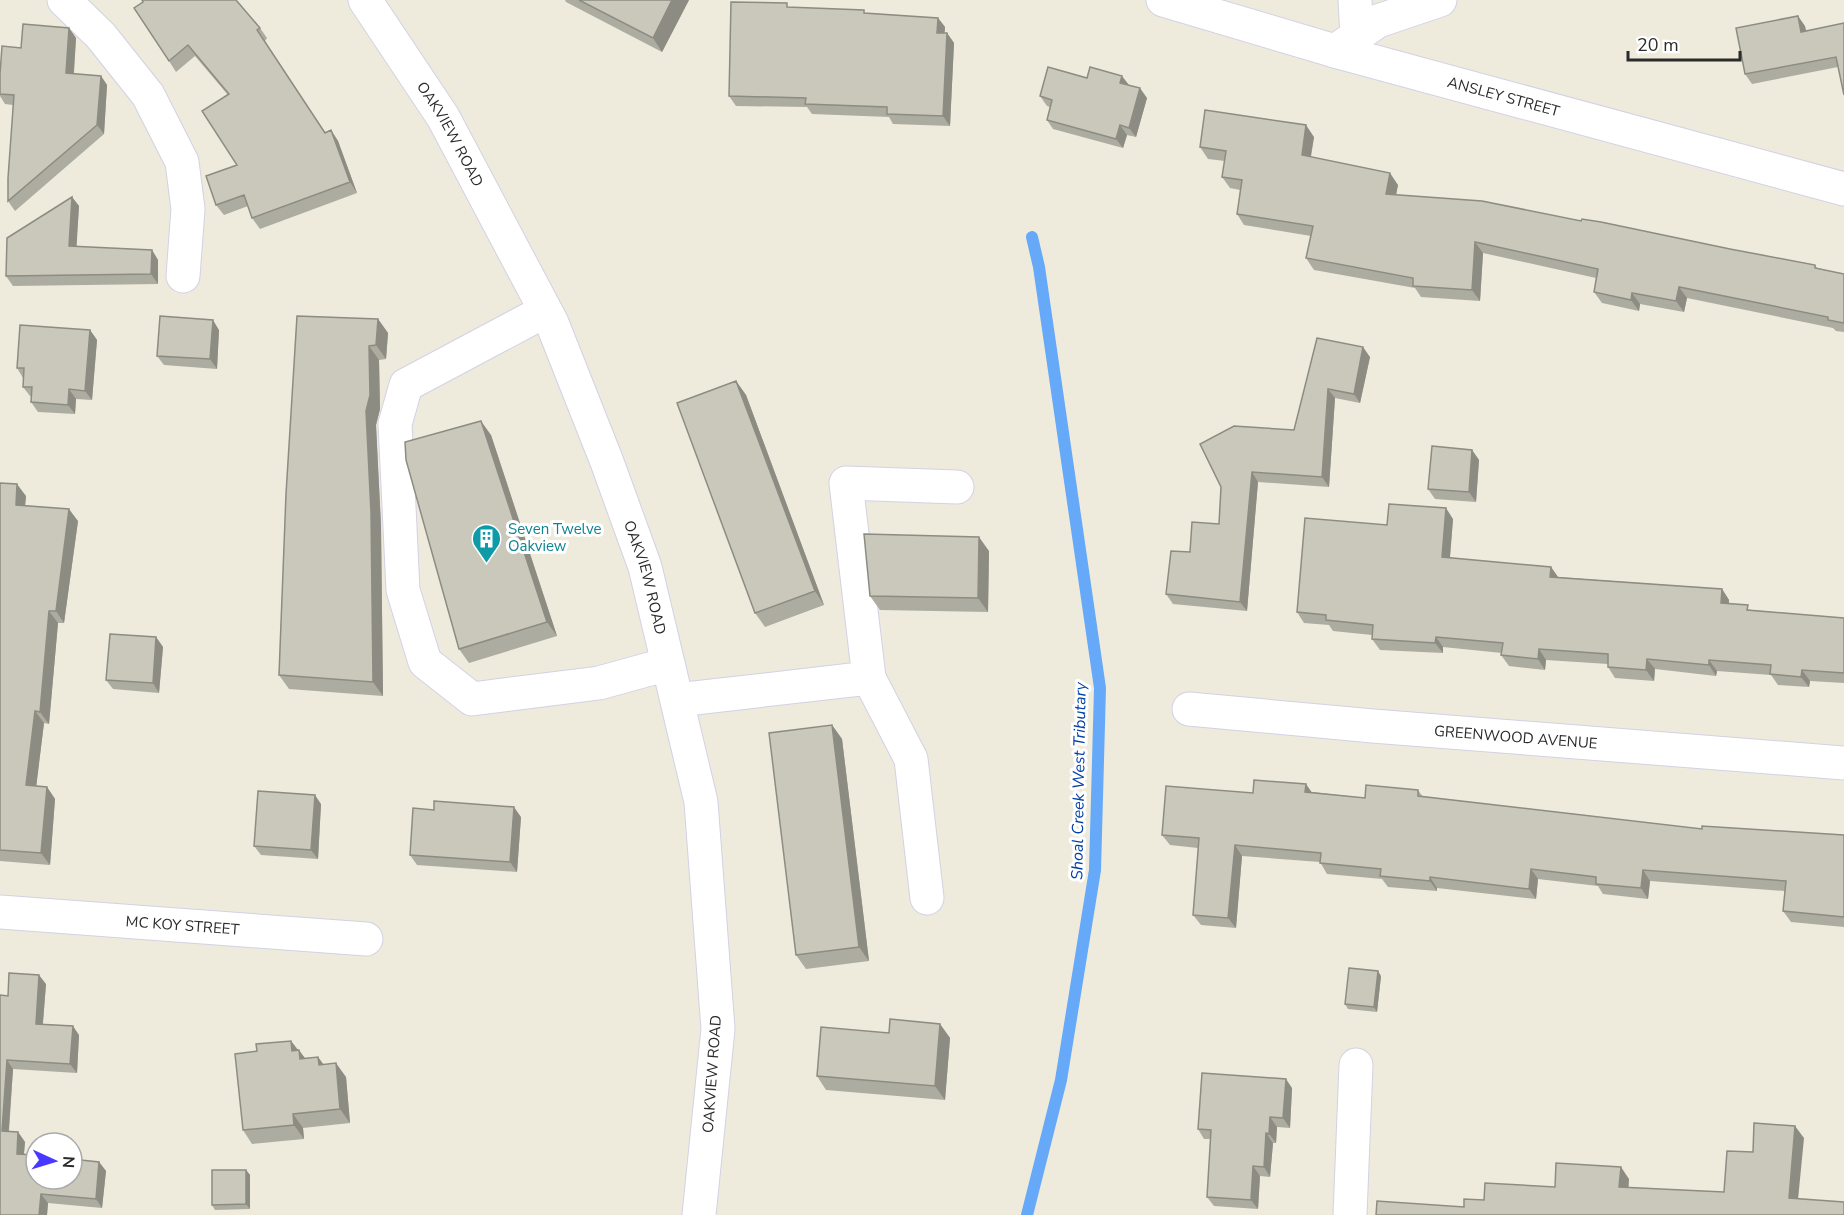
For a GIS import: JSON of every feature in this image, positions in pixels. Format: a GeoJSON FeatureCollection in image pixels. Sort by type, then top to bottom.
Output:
{"type":"FeatureCollection","features":[{"type":"Feature","properties":{"kind":"street"},"geometry":{"type":"LineString","coordinates":[[64,0],[101,36],[148,95],[182,162],[188,209],[183,276]]}},
{"type":"Feature","properties":{"kind":"street","name":"OAKVIEW ROAD"},"geometry":{"type":"LineString","coordinates":[[365,0],[443,117],[545,311],[607,462],[641,556],[701,802],[718,1029],[699,1215]]}},
{"type":"Feature","properties":{"kind":"street","name":"ANSLEY STREET"},"geometry":{"type":"LineString","coordinates":[[1163,0],[1346,43],[1844,189]]}},
{"type":"Feature","properties":{"kind":"street"},"geometry":{"type":"LineString","coordinates":[[1346,43],[1355,0]]}},
{"type":"Feature","properties":{"kind":"street"},"geometry":{"type":"LineString","coordinates":[[1346,43],[1378,21],[1440,0]]}},
{"type":"Feature","properties":{"kind":"street"},"geometry":{"type":"LineString","coordinates":[[545,311],[406,385],[395,424],[403,590],[424,662],[472,699],[599,683],[668,664]]}},
{"type":"Feature","properties":{"kind":"street"},"geometry":{"type":"LineString","coordinates":[[927,898],[911,759],[869,678],[846,483],[957,487]]}},
{"type":"Feature","properties":{"kind":"street"},"geometry":{"type":"LineString","coordinates":[[677,700],[869,678]]}},
{"type":"Feature","properties":{"kind":"street","name":"GREENWOOD AVENUE"},"geometry":{"type":"LineString","coordinates":[[1189,709],[1373,726],[1844,763]]}},
{"type":"Feature","properties":{"kind":"street","name":"MC KOY STREET"},"geometry":{"type":"LineString","coordinates":[[0,912],[366,939]]}},
{"type":"Feature","properties":{"kind":"street"},"geometry":{"type":"LineString","coordinates":[[1350,1215],[1356,1065]]}},
{"type":"Feature","properties":{"kind":"building"},"geometry":{"type":"Polygon","coordinates":[[[142,0],[236,0],[260,28],[257,30],[325,133],[331,130],[350,182],[252,218],[244,195],[216,205],[206,176],[237,165],[202,111],[229,94],[188,45],[169,61],[134,8],[143,2],[142,0]]]}},
{"type":"Feature","properties":{"kind":"building"},"geometry":{"type":"Polygon","coordinates":[[[579,0],[672,0],[653,38],[579,0]]]}},
{"type":"Feature","properties":{"kind":"building"},"geometry":{"type":"Polygon","coordinates":[[[731,2],[787,3],[787,7],[864,10],[864,13],[938,18],[937,33],[947,33],[943,116],[887,114],[887,107],[805,104],[806,98],[729,96],[731,2]]]}},
{"type":"Feature","properties":{"kind":"building"},"geometry":{"type":"Polygon","coordinates":[[[1798,16],[1801,32],[1844,23],[1844,95],[1836,57],[1745,74],[1736,28],[1798,16]]]}},
{"type":"Feature","properties":{"kind":"building"},"geometry":{"type":"Polygon","coordinates":[[[23,24],[69,28],[66,73],[101,76],[97,125],[8,201],[14,95],[0,94],[2,46],[21,48],[23,24]]]}},
{"type":"Feature","properties":{"kind":"building"},"geometry":{"type":"Polygon","coordinates":[[[1048,67],[1087,78],[1090,67],[1122,76],[1120,83],[1140,88],[1129,128],[1120,125],[1116,139],[1047,120],[1052,100],[1040,96],[1048,67]]]}},
{"type":"Feature","properties":{"kind":"building"},"geometry":{"type":"Polygon","coordinates":[[[1205,110],[1306,125],[1302,155],[1390,173],[1386,194],[1482,201],[1581,221],[1582,219],[1601,222],[1815,265],[1815,268],[1844,274],[1844,323],[1828,320],[1828,317],[1679,287],[1676,301],[1632,293],[1631,300],[1594,292],[1598,269],[1475,242],[1472,290],[1413,286],[1413,278],[1306,258],[1313,226],[1237,214],[1242,180],[1222,177],[1226,151],[1200,147],[1205,110]]]}},
{"type":"Feature","properties":{"kind":"building"},"geometry":{"type":"Polygon","coordinates":[[[72,197],[69,246],[152,250],[151,274],[6,276],[7,238],[72,197]]]}},
{"type":"Feature","properties":{"kind":"building"},"geometry":{"type":"Polygon","coordinates":[[[160,316],[213,320],[210,359],[157,356],[160,316]]]}},
{"type":"Feature","properties":{"kind":"building"},"geometry":{"type":"Polygon","coordinates":[[[297,316],[378,319],[376,345],[369,346],[370,395],[366,411],[371,512],[373,682],[279,675],[286,494],[297,316]]]}},
{"type":"Feature","properties":{"kind":"building"},"geometry":{"type":"Polygon","coordinates":[[[20,325],[90,330],[85,391],[69,389],[68,405],[31,402],[32,387],[23,387],[24,368],[17,368],[20,325]]]}},
{"type":"Feature","properties":{"kind":"building"},"geometry":{"type":"Polygon","coordinates":[[[1317,338],[1363,347],[1354,394],[1328,389],[1322,477],[1252,472],[1240,602],[1166,594],[1171,551],[1190,552],[1192,522],[1219,524],[1221,487],[1200,444],[1234,426],[1294,430],[1317,338]]]}},
{"type":"Feature","properties":{"kind":"building"},"geometry":{"type":"Polygon","coordinates":[[[736,381],[815,591],[755,613],[677,403],[736,381]]]}},
{"type":"Feature","properties":{"kind":"building","name":"Seven Twelve Oakview"},"geometry":{"type":"Polygon","coordinates":[[[481,421],[547,622],[459,649],[406,460],[405,442],[481,421]]]}},
{"type":"Feature","properties":{"kind":"building"},"geometry":{"type":"Polygon","coordinates":[[[1432,446],[1472,450],[1469,492],[1428,489],[1432,446]]]}},
{"type":"Feature","properties":{"kind":"building"},"geometry":{"type":"Polygon","coordinates":[[[0,483],[17,484],[16,505],[69,509],[56,611],[49,611],[40,712],[35,711],[26,785],[47,787],[41,853],[0,850],[0,483]]]}},
{"type":"Feature","properties":{"kind":"building"},"geometry":{"type":"Polygon","coordinates":[[[1389,504],[1446,508],[1442,557],[1551,567],[1550,577],[1722,589],[1721,603],[1748,605],[1747,610],[1844,618],[1844,673],[1802,670],[1801,677],[1770,674],[1771,665],[1709,660],[1709,665],[1647,659],[1646,670],[1608,667],[1608,654],[1539,649],[1538,659],[1501,655],[1503,643],[1436,637],[1435,643],[1372,639],[1373,625],[1326,620],[1326,615],[1297,612],[1305,518],[1387,525],[1389,504]]]}},
{"type":"Feature","properties":{"kind":"building"},"geometry":{"type":"Polygon","coordinates":[[[864,534],[979,537],[978,598],[870,596],[864,534]]]}},
{"type":"Feature","properties":{"kind":"building"},"geometry":{"type":"Polygon","coordinates":[[[110,634],[156,637],[153,683],[106,680],[110,634]]]}},
{"type":"Feature","properties":{"kind":"building"},"geometry":{"type":"Polygon","coordinates":[[[832,725],[859,947],[796,955],[769,733],[832,725]]]}},
{"type":"Feature","properties":{"kind":"building"},"geometry":{"type":"Polygon","coordinates":[[[1254,780],[1306,784],[1305,792],[1365,798],[1366,785],[1418,790],[1418,796],[1702,829],[1702,826],[1844,835],[1844,917],[1783,911],[1786,881],[1643,870],[1641,888],[1596,884],[1596,877],[1531,869],[1529,889],[1430,877],[1430,881],[1380,876],[1381,869],[1320,863],[1321,853],[1235,845],[1228,918],[1193,915],[1199,838],[1162,835],[1166,786],[1253,793],[1254,780]]]}},
{"type":"Feature","properties":{"kind":"building"},"geometry":{"type":"Polygon","coordinates":[[[258,791],[315,795],[311,850],[254,846],[258,791]]]}},
{"type":"Feature","properties":{"kind":"building"},"geometry":{"type":"Polygon","coordinates":[[[434,801],[514,807],[510,862],[410,855],[413,808],[434,810],[434,801]]]}},
{"type":"Feature","properties":{"kind":"building"},"geometry":{"type":"Polygon","coordinates":[[[1349,968],[1378,971],[1374,1007],[1345,1004],[1349,968]]]}},
{"type":"Feature","properties":{"kind":"building"},"geometry":{"type":"Polygon","coordinates":[[[9,973],[39,975],[36,1024],[73,1026],[70,1064],[7,1060],[2,1131],[18,1132],[17,1154],[24,1154],[24,1191],[84,1191],[84,1160],[99,1162],[96,1199],[41,1194],[39,1215],[0,1215],[0,995],[8,996],[9,973]]]}},
{"type":"Feature","properties":{"kind":"building"},"geometry":{"type":"Polygon","coordinates":[[[890,1019],[940,1024],[935,1086],[817,1076],[821,1027],[889,1033],[890,1019]]]}},
{"type":"Feature","properties":{"kind":"building"},"geometry":{"type":"Polygon","coordinates":[[[291,1041],[292,1051],[299,1050],[300,1059],[318,1057],[319,1065],[336,1063],[340,1109],[293,1114],[294,1125],[243,1130],[235,1054],[257,1051],[256,1044],[291,1041]]]}},
{"type":"Feature","properties":{"kind":"building"},"geometry":{"type":"Polygon","coordinates":[[[1202,1073],[1286,1079],[1283,1118],[1270,1117],[1269,1134],[1266,1133],[1264,1167],[1253,1166],[1251,1200],[1207,1197],[1211,1130],[1198,1129],[1202,1073]]]}},
{"type":"Feature","properties":{"kind":"building"},"geometry":{"type":"Polygon","coordinates":[[[1754,1123],[1795,1126],[1789,1198],[1844,1202],[1844,1215],[1376,1215],[1377,1201],[1464,1207],[1464,1199],[1484,1200],[1485,1183],[1555,1187],[1556,1163],[1621,1167],[1619,1187],[1724,1192],[1727,1151],[1753,1152],[1754,1123]]]}},
{"type":"Feature","properties":{"kind":"building"},"geometry":{"type":"Polygon","coordinates":[[[212,1170],[246,1170],[246,1204],[212,1205],[212,1170]]]}},
{"type":"Feature","properties":{"kind":"waterway","name":"Shoal Creek West Tributary"},"geometry":{"type":"LineString","coordinates":[[1027,1215],[1061,1080],[1095,870],[1100,688],[1039,267],[1032,237]]}},
{"type":"Feature","properties":{"kind":"place","name":"Seven Twelve Oakview"},"geometry":{"type":"Point","coordinates":[487,564]}}]}
